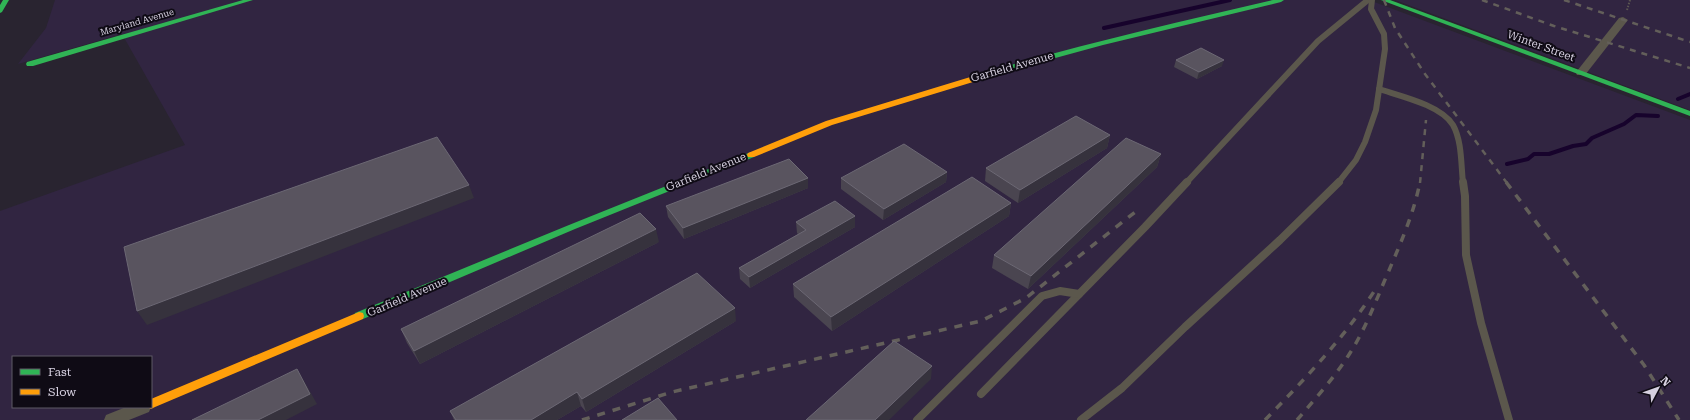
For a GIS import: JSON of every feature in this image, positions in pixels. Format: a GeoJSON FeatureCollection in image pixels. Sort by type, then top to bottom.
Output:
{"type":"FeatureCollection","features":[{"type":"Feature","properties":{"kind":"main road"},"geometry":{"type":"LineString","coordinates":[[0,11],[6,0]]}},
{"type":"Feature","properties":{"kind":"main road","name":"Maryland Avenue"},"geometry":{"type":"LineString","coordinates":[[30,64],[250,0]]}},
{"type":"Feature","properties":{"kind":"main road","name":"Garfield Avenue"},"geometry":{"type":"LineString","coordinates":[[152,404],[572,227],[822,126],[1043,58],[1139,33],[1281,0]]}},
{"type":"Feature","properties":{"kind":"main road","name":"Winter Street"},"geometry":{"type":"LineString","coordinates":[[1384,0],[1394,2],[1690,114]]}},
{"type":"Feature","properties":{"kind":"street"},"geometry":{"type":"LineString","coordinates":[[1581,73],[1623,20]]}},
{"type":"Feature","properties":{"kind":"street"},"geometry":{"type":"LineString","coordinates":[[115,419],[141,408]]}},
{"type":"Feature","properties":{"kind":"lane"},"geometry":{"type":"LineString","coordinates":[[981,394],[1145,227],[1318,41],[1368,0]]}},
{"type":"Feature","properties":{"kind":"lane"},"geometry":{"type":"LineString","coordinates":[[1081,420],[1122,388],[1185,327],[1285,235],[1351,168],[1359,155],[1376,110],[1386,50],[1383,30],[1371,9],[1372,0]]}},
{"type":"Feature","properties":{"kind":"lane"},"geometry":{"type":"LineString","coordinates":[[1379,89],[1410,100],[1439,114],[1448,120],[1455,130],[1458,139],[1465,196],[1466,255],[1481,323],[1509,420]]}},
{"type":"Feature","properties":{"kind":"lane"},"geometry":{"type":"LineString","coordinates":[[917,420],[1042,296],[1060,291],[1079,294]]}},
{"type":"Feature","properties":{"kind":"shaded area"},"geometry":{"type":"Polygon","coordinates":[[[55,0],[1369,0],[1690,120],[1690,420],[0,420],[0,211],[185,145],[122,34],[18,64],[46,28],[55,0]]]}},
{"type":"Feature","properties":{"kind":"shaded area"},"geometry":{"type":"Polygon","coordinates":[[[1395,0],[1690,0],[1690,110],[1395,0]]]}},
{"type":"Feature","properties":{"kind":"building"},"geometry":{"type":"Polygon","coordinates":[[[1201,48],[1224,60],[1199,72],[1176,60],[1201,48]]]}},
{"type":"Feature","properties":{"kind":"building"},"geometry":{"type":"Polygon","coordinates":[[[1076,116],[1110,135],[1020,190],[986,168],[1076,116]]]}},
{"type":"Feature","properties":{"kind":"building"},"geometry":{"type":"Polygon","coordinates":[[[437,137],[469,185],[137,311],[124,247],[437,137]]]}},
{"type":"Feature","properties":{"kind":"building"},"geometry":{"type":"Polygon","coordinates":[[[1126,138],[1161,154],[1031,276],[994,255],[1126,138]]]}},
{"type":"Feature","properties":{"kind":"building"},"geometry":{"type":"Polygon","coordinates":[[[904,144],[947,172],[884,209],[841,178],[904,144]]]}},
{"type":"Feature","properties":{"kind":"building"},"geometry":{"type":"Polygon","coordinates":[[[789,159],[808,178],[683,228],[666,206],[789,159]]]}},
{"type":"Feature","properties":{"kind":"building"},"geometry":{"type":"Polygon","coordinates":[[[972,177],[1011,203],[831,317],[793,284],[972,177]]]}},
{"type":"Feature","properties":{"kind":"building"},"geometry":{"type":"Polygon","coordinates":[[[835,201],[855,216],[749,277],[739,268],[806,230],[796,222],[835,201]]]}},
{"type":"Feature","properties":{"kind":"building"},"geometry":{"type":"Polygon","coordinates":[[[640,213],[656,229],[414,351],[401,329],[640,213]]]}},
{"type":"Feature","properties":{"kind":"building"},"geometry":{"type":"Polygon","coordinates":[[[697,273],[735,308],[582,399],[577,392],[531,420],[456,420],[450,411],[697,273]]]}},
{"type":"Feature","properties":{"kind":"building"},"geometry":{"type":"Polygon","coordinates":[[[894,341],[932,366],[875,420],[806,420],[894,341]]]}},
{"type":"Feature","properties":{"kind":"building"},"geometry":{"type":"Polygon","coordinates":[[[297,369],[310,394],[258,420],[192,420],[297,369]]]}},
{"type":"Feature","properties":{"kind":"building"},"geometry":{"type":"Polygon","coordinates":[[[658,398],[677,420],[622,420],[658,398]]]}},
{"type":"Feature","properties":{"kind":"waterway"},"geometry":{"type":"LineString","coordinates":[[1104,28],[1230,0]]}},
{"type":"Feature","properties":{"kind":"waterway"},"geometry":{"type":"LineString","coordinates":[[1678,99],[1690,94]]}},
{"type":"Feature","properties":{"kind":"waterway"},"geometry":{"type":"LineString","coordinates":[[1507,164],[1528,159],[1534,154],[1549,154],[1573,146],[1586,144],[1592,138],[1624,124],[1636,115],[1658,116]]}},
{"type":"Feature","properties":{"kind":"railway"},"geometry":{"type":"LineString","coordinates":[[1384,0],[1395,28],[1425,74],[1507,183]]}},
{"type":"Feature","properties":{"kind":"railway"},"geometry":{"type":"LineString","coordinates":[[1482,0],[1554,26],[1690,68]]}},
{"type":"Feature","properties":{"kind":"railway"},"geometry":{"type":"LineString","coordinates":[[1564,0],[1690,42]]}},
{"type":"Feature","properties":{"kind":"railway"},"geometry":{"type":"LineString","coordinates":[[1420,183],[1426,120]]}},
{"type":"Feature","properties":{"kind":"railway"},"geometry":{"type":"LineString","coordinates":[[1297,420],[1338,371],[1360,336],[1405,233],[1420,182]]}},
{"type":"Feature","properties":{"kind":"railway"},"geometry":{"type":"LineString","coordinates":[[1506,182],[1644,365],[1679,420]]}},
{"type":"Feature","properties":{"kind":"railway"},"geometry":{"type":"LineString","coordinates":[[582,420],[672,392],[981,321],[1026,298],[1139,209]]}},
{"type":"Feature","properties":{"kind":"railway"},"geometry":{"type":"LineString","coordinates":[[1265,420],[1309,374],[1337,341],[1375,290]]}},
{"type":"Feature","properties":{"kind":"traffic: fast"},"geometry":{"type":"LineString","coordinates":[[0,11],[6,0]]}},
{"type":"Feature","properties":{"kind":"traffic: fast"},"geometry":{"type":"LineString","coordinates":[[30,64],[250,0]]}},
{"type":"Feature","properties":{"kind":"traffic: fast"},"geometry":{"type":"LineString","coordinates":[[993,73],[1101,43],[1281,0]]}},
{"type":"Feature","properties":{"kind":"traffic: fast"},"geometry":{"type":"LineString","coordinates":[[1384,0],[1690,114]]}},
{"type":"Feature","properties":{"kind":"traffic: fast"},"geometry":{"type":"LineString","coordinates":[[359,316],[572,227],[751,155]]}},
{"type":"Feature","properties":{"kind":"traffic: slow"},"geometry":{"type":"LineString","coordinates":[[751,155],[829,123],[993,73]]}},
{"type":"Feature","properties":{"kind":"traffic: slow"},"geometry":{"type":"LineString","coordinates":[[152,404],[359,316]]}}]}
